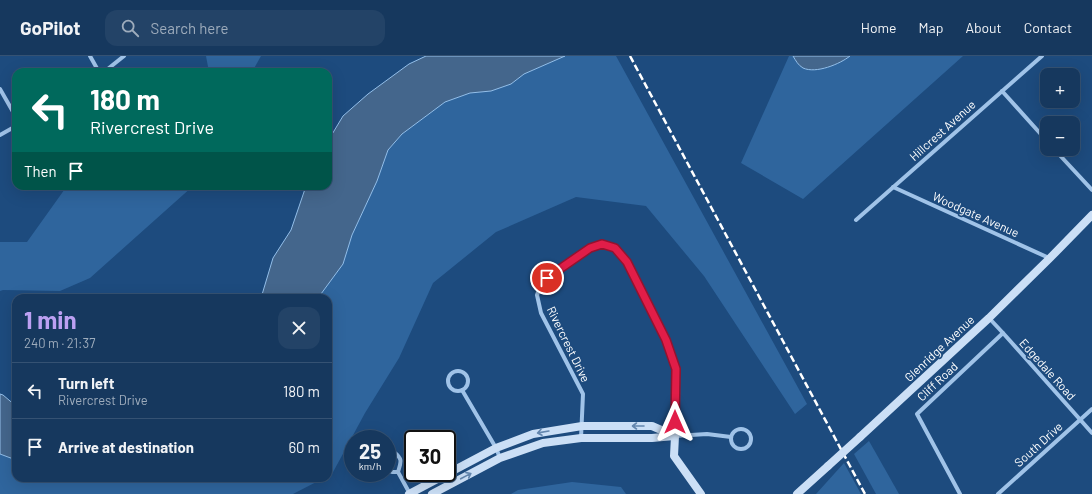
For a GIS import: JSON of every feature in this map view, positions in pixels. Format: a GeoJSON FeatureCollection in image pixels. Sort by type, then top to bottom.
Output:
{"type":"FeatureCollection","features":[{"type":"Feature","properties":{"kind":"street"},"geometry":{"type":"LineString","coordinates":[[90,56],[97,68]]}},
{"type":"Feature","properties":{"kind":"street"},"geometry":{"type":"LineString","coordinates":[[109,68],[124,56]]}},
{"type":"Feature","properties":{"kind":"street","name":"Hillcrest Avenue"},"geometry":{"type":"LineString","coordinates":[[856,220],[1042,56]]}},
{"type":"Feature","properties":{"kind":"street"},"geometry":{"type":"LineString","coordinates":[[0,89],[12,110]]}},
{"type":"Feature","properties":{"kind":"street"},"geometry":{"type":"LineString","coordinates":[[1002,91],[1040,133]]}},
{"type":"Feature","properties":{"kind":"street"},"geometry":{"type":"LineString","coordinates":[[0,136],[12,128]]}},
{"type":"Feature","properties":{"kind":"street"},"geometry":{"type":"LineString","coordinates":[[1060,156],[1092,190]]}},
{"type":"Feature","properties":{"kind":"street","name":"Woodgate Avenue"},"geometry":{"type":"LineString","coordinates":[[893,187],[1050,258]]}},
{"type":"Feature","properties":{"kind":"street","name":"Glenridge Avenue"},"geometry":{"type":"LineString","coordinates":[[797,494],[989,318],[1092,215]]}},
{"type":"Feature","properties":{"kind":"street","name":"Rivercrest Drive"},"geometry":{"type":"LineString","coordinates":[[581,438],[583,394],[541,313],[537,295],[541,284],[554,273],[590,248],[602,244],[615,248],[627,262],[666,340],[676,369],[675,436]]}},
{"type":"Feature","properties":{"kind":"street","name":"Edgedale Road"},"geometry":{"type":"LineString","coordinates":[[989,318],[1092,433]]}},
{"type":"Feature","properties":{"kind":"street","name":"Cliff Road"},"geometry":{"type":"LineString","coordinates":[[960,494],[917,414],[1003,333]]}},
{"type":"Feature","properties":{"kind":"street"},"geometry":{"type":"LineString","coordinates":[[454,372],[460,372],[467,377],[468,383],[462,390],[459,391],[453,389],[449,384],[450,377],[454,372]]}},
{"type":"Feature","properties":{"kind":"street"},"geometry":{"type":"LineString","coordinates":[[462,390],[496,448],[500,458]]}},
{"type":"Feature","properties":{"kind":"street","name":"South Drive"},"geometry":{"type":"LineString","coordinates":[[998,494],[1092,409]]}},
{"type":"Feature","properties":{"kind":"street"},"geometry":{"type":"LineString","coordinates":[[396,454],[399,456],[401,462],[398,472],[410,494],[496,448],[533,434],[582,426],[652,426],[675,436]]}},
{"type":"Feature","properties":{"kind":"street"},"geometry":{"type":"LineString","coordinates":[[740,428],[747,430],[752,439],[747,447],[741,449],[732,444],[731,437],[734,431],[740,428]]}},
{"type":"Feature","properties":{"kind":"street"},"geometry":{"type":"LineString","coordinates":[[432,494],[500,458],[543,442],[581,438],[652,438],[707,434],[731,437]]}},
{"type":"Feature","properties":{"kind":"street"},"geometry":{"type":"LineString","coordinates":[[675,436],[674,456],[701,494]]}},
{"type":"Feature","properties":{"kind":"shaded area"},"geometry":{"type":"Polygon","coordinates":[[[206,56],[261,56],[254,68],[208,68],[206,56]]]}},
{"type":"Feature","properties":{"kind":"shaded area"},"geometry":{"type":"Polygon","coordinates":[[[426,56],[565,56],[524,74],[511,84],[491,91],[470,93],[445,102],[402,134],[388,150],[377,181],[352,235],[343,264],[321,294],[262,294],[273,258],[291,230],[305,190],[332,190],[332,134],[343,116],[368,94],[409,64],[426,56]]]}},
{"type":"Feature","properties":{"kind":"shaded area"},"geometry":{"type":"Polygon","coordinates":[[[565,56],[616,56],[807,404],[795,414],[704,276],[646,206],[576,197],[496,232],[433,283],[399,358],[356,430],[344,430],[344,452],[332,474],[332,294],[321,294],[343,264],[352,235],[377,181],[388,150],[402,134],[445,102],[470,93],[491,91],[511,84],[524,74],[565,56]]]}},
{"type":"Feature","properties":{"kind":"shaded area"},"geometry":{"type":"Polygon","coordinates":[[[789,56],[796,56],[803,64],[822,69],[830,64],[837,56],[963,56],[803,199],[741,163],[789,56]]]}},
{"type":"Feature","properties":{"kind":"shaded area"},"geometry":{"type":"Polygon","coordinates":[[[793,56],[850,56],[828,67],[808,70],[798,64],[793,56]]]}},
{"type":"Feature","properties":{"kind":"shaded area"},"geometry":{"type":"Polygon","coordinates":[[[64,190],[189,190],[90,278],[60,291],[0,291],[0,242],[27,242],[64,190]]]}},
{"type":"Feature","properties":{"kind":"shaded area"},"geometry":{"type":"Polygon","coordinates":[[[0,394],[12,403],[12,458],[0,454],[0,394]]]}},
{"type":"Feature","properties":{"kind":"shaded area"},"geometry":{"type":"Polygon","coordinates":[[[869,441],[899,494],[876,494],[854,454],[869,441]]]}},
{"type":"Feature","properties":{"kind":"shaded area"},"geometry":{"type":"Polygon","coordinates":[[[0,454],[12,458],[12,482],[316,482],[293,494],[0,494],[0,454]]]}},
{"type":"Feature","properties":{"kind":"shaded area"},"geometry":{"type":"Polygon","coordinates":[[[844,463],[861,494],[816,494],[844,463]]]}},
{"type":"Feature","properties":{"kind":"shaded area"},"geometry":{"type":"Polygon","coordinates":[[[572,482],[621,487],[626,494],[511,494],[518,490],[572,482]]]}},
{"type":"Feature","properties":{"kind":"railway"},"geometry":{"type":"LineString","coordinates":[[630,56],[865,494]]}},
{"type":"Feature","properties":{"kind":"route"},"geometry":{"type":"LineString","coordinates":[[547,278],[590,248],[602,244],[615,248],[627,262],[666,340],[676,369],[675,422]]}}]}
